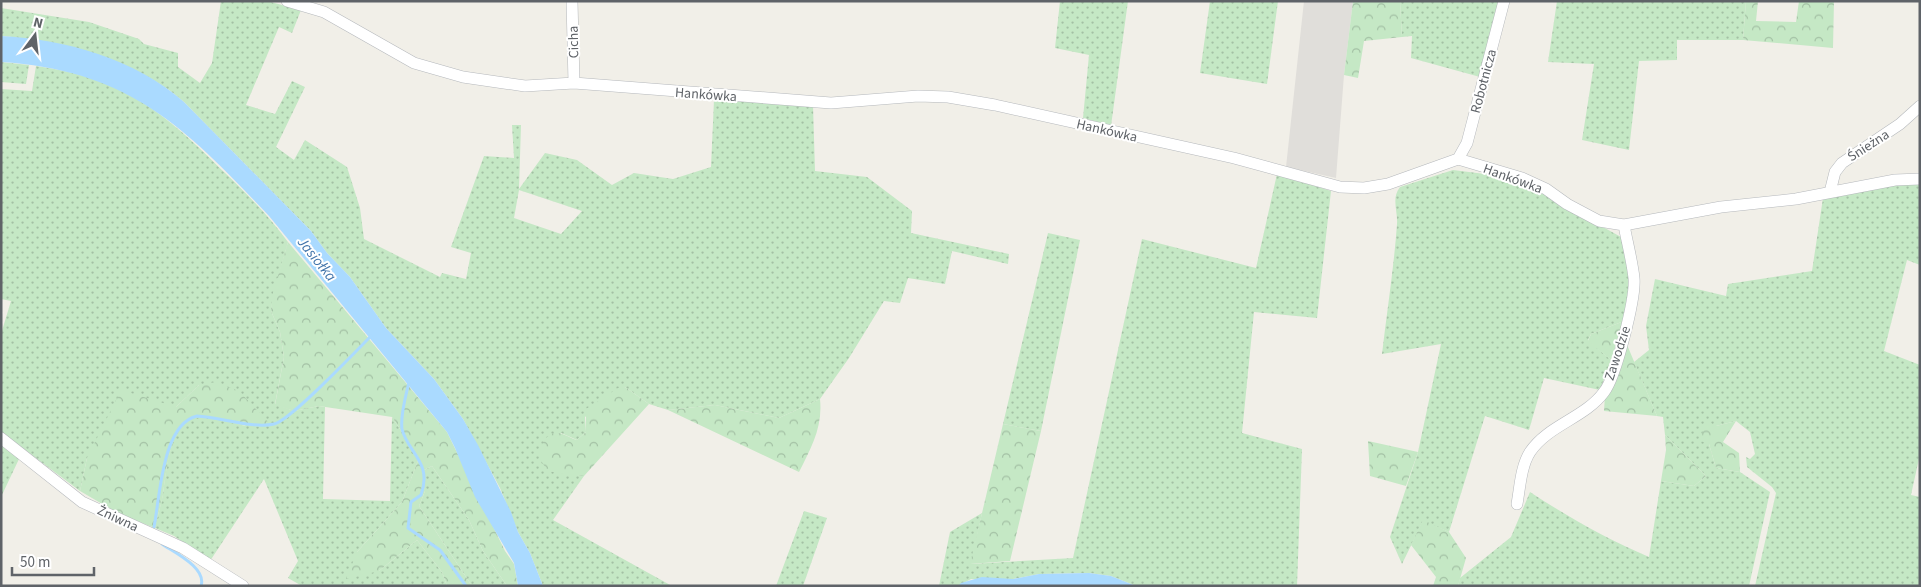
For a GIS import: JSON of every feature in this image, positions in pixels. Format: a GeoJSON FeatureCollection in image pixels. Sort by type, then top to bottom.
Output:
{"type":"FeatureCollection","features":[{"type":"Feature","properties":{"kind":"street","name":"Hankówka"},"geometry":{"type":"LineString","coordinates":[[287,1],[324,12],[414,63],[441,72],[525,86],[574,83],[831,103],[918,96],[948,97],[995,105],[1225,156],[1340,187],[1364,188],[1388,184],[1458,160],[1522,178],[1546,188],[1567,204],[1599,221],[1624,225],[1721,206],[1796,199],[1895,180],[1920,179]]}},
{"type":"Feature","properties":{"kind":"street","name":"Cicha"},"geometry":{"type":"LineString","coordinates":[[572,1],[574,83]]}},
{"type":"Feature","properties":{"kind":"street","name":"Robotnicza"},"geometry":{"type":"LineString","coordinates":[[1458,160],[1467,142],[1504,1]]}},
{"type":"Feature","properties":{"kind":"street","name":"Śnieżna"},"geometry":{"type":"LineString","coordinates":[[1830,192],[1835,172],[1842,163],[1900,124],[1920,106]]}},
{"type":"Feature","properties":{"kind":"street","name":"Zawodzie"},"geometry":{"type":"LineString","coordinates":[[1517,504],[1524,468],[1530,452],[1542,438],[1583,413],[1605,391],[1633,301],[1634,279],[1624,225]]}},
{"type":"Feature","properties":{"kind":"street","name":"Żniwna"},"geometry":{"type":"LineString","coordinates":[[1,438],[82,502],[183,548],[243,586]]}},
{"type":"Feature","properties":{"kind":"shaded area"},"geometry":{"type":"Polygon","coordinates":[[[1304,1],[1353,1],[1344,75],[1336,178],[1286,167],[1304,1]]]}},
{"type":"Feature","properties":{"kind":"green space"},"geometry":{"type":"Polygon","coordinates":[[[221,1],[267,1],[301,10],[292,33],[279,27],[246,105],[275,114],[292,81],[305,87],[276,147],[294,160],[305,140],[347,167],[360,208],[364,239],[440,277],[442,273],[466,279],[471,253],[451,247],[484,156],[514,158],[512,125],[521,125],[519,189],[545,153],[577,160],[612,185],[634,173],[673,179],[711,167],[714,100],[721,98],[813,105],[815,171],[867,177],[912,211],[911,233],[1009,254],[1008,264],[952,251],[945,284],[908,278],[900,303],[884,301],[849,358],[820,399],[779,418],[715,405],[668,410],[649,404],[625,387],[585,417],[586,432],[577,440],[561,433],[551,471],[584,476],[553,520],[672,586],[543,586],[500,488],[463,419],[434,379],[386,328],[350,277],[327,253],[311,231],[184,102],[170,91],[156,81],[109,60],[58,46],[1,36],[1,8],[89,22],[139,39],[144,44],[178,53],[178,67],[200,83],[212,63],[221,1]],[[519,190],[514,218],[561,234],[582,211],[519,190]]]}},
{"type":"Feature","properties":{"kind":"green space"},"geometry":{"type":"Polygon","coordinates":[[[1060,1],[1128,1],[1111,126],[1083,118],[1089,55],[1055,48],[1060,1]]]}},
{"type":"Feature","properties":{"kind":"green space"},"geometry":{"type":"Polygon","coordinates":[[[1210,1],[1278,1],[1267,84],[1200,73],[1210,1]]]}},
{"type":"Feature","properties":{"kind":"green space"},"geometry":{"type":"Polygon","coordinates":[[[1353,1],[1400,1],[1402,37],[1364,41],[1358,78],[1344,75],[1353,1]]]}},
{"type":"Feature","properties":{"kind":"green space"},"geometry":{"type":"Polygon","coordinates":[[[1400,1],[1500,1],[1480,77],[1411,58],[1412,36],[1402,37],[1400,1]]]}},
{"type":"Feature","properties":{"kind":"green space"},"geometry":{"type":"Polygon","coordinates":[[[1557,1],[1746,1],[1743,40],[1677,40],[1677,60],[1639,61],[1629,150],[1582,140],[1594,64],[1548,62],[1557,1]]]}},
{"type":"Feature","properties":{"kind":"green space"},"geometry":{"type":"Polygon","coordinates":[[[1746,1],[1758,1],[1756,21],[1796,22],[1799,1],[1834,1],[1833,48],[1743,40],[1746,1]]]}},
{"type":"Feature","properties":{"kind":"green space"},"geometry":{"type":"Polygon","coordinates":[[[1,62],[29,65],[26,84],[1,82],[1,62]]]}},
{"type":"Feature","properties":{"kind":"green space"},"geometry":{"type":"Polygon","coordinates":[[[36,66],[94,79],[118,89],[161,115],[202,151],[249,197],[281,232],[288,242],[273,296],[271,311],[280,332],[284,357],[275,404],[294,411],[319,406],[325,407],[323,499],[390,501],[392,417],[419,458],[402,502],[357,552],[379,571],[417,540],[442,572],[447,586],[302,586],[288,578],[298,561],[264,479],[210,561],[174,536],[155,528],[170,452],[179,430],[185,423],[193,418],[205,417],[246,426],[199,385],[176,407],[87,458],[80,491],[1,432],[1,334],[11,301],[1,299],[1,89],[32,91],[36,66]]]}},
{"type":"Feature","properties":{"kind":"green space"},"geometry":{"type":"Polygon","coordinates":[[[1453,170],[1493,175],[1527,185],[1621,237],[1630,277],[1624,321],[1591,334],[1588,340],[1611,360],[1600,390],[1544,378],[1529,430],[1485,416],[1449,532],[1423,521],[1402,564],[1390,537],[1418,452],[1441,344],[1382,354],[1396,240],[1396,196],[1400,187],[1453,170]]]}},
{"type":"Feature","properties":{"kind":"green space"},"geometry":{"type":"Polygon","coordinates":[[[1277,174],[1331,191],[1317,318],[1254,312],[1242,433],[1302,449],[1297,586],[1136,586],[1111,576],[1089,573],[1039,574],[1013,579],[971,579],[958,586],[939,586],[950,532],[982,513],[971,564],[1073,558],[1142,239],[1256,268],[1277,174]]]}},
{"type":"Feature","properties":{"kind":"green space"},"geometry":{"type":"Polygon","coordinates":[[[1920,184],[1920,265],[1907,260],[1884,351],[1920,365],[1920,454],[1911,495],[1920,497],[1920,586],[1755,586],[1776,493],[1772,487],[1747,467],[1746,457],[1750,459],[1755,454],[1750,432],[1736,421],[1716,426],[1709,444],[1716,468],[1740,472],[1770,492],[1749,586],[1458,586],[1460,578],[1511,537],[1530,492],[1588,527],[1649,557],[1661,481],[1694,486],[1706,476],[1665,435],[1663,417],[1657,416],[1634,362],[1649,350],[1646,326],[1655,279],[1726,296],[1728,284],[1812,271],[1823,198],[1892,185],[1920,184]]]}},
{"type":"Feature","properties":{"kind":"green space"},"geometry":{"type":"Polygon","coordinates":[[[1048,233],[1080,240],[1041,431],[1003,424],[1048,233]]]}},
{"type":"Feature","properties":{"kind":"green space"},"geometry":{"type":"Polygon","coordinates":[[[288,242],[447,432],[505,551],[514,564],[518,586],[507,586],[483,551],[469,520],[432,466],[424,470],[425,491],[419,506],[472,586],[447,586],[442,572],[417,540],[379,571],[346,579],[357,552],[402,502],[419,458],[392,417],[319,406],[294,411],[275,405],[284,357],[280,332],[271,311],[272,296],[288,242]]]}},
{"type":"Feature","properties":{"kind":"green space"},"geometry":{"type":"Polygon","coordinates":[[[1624,321],[1611,360],[1588,341],[1591,334],[1624,321]]]}},
{"type":"Feature","properties":{"kind":"green space"},"geometry":{"type":"Polygon","coordinates":[[[1625,340],[1657,416],[1604,411],[1605,395],[1625,340]]]}},
{"type":"Feature","properties":{"kind":"green space"},"geometry":{"type":"Polygon","coordinates":[[[216,382],[239,391],[271,425],[247,426],[207,418],[195,418],[185,424],[173,444],[155,528],[121,515],[80,491],[87,458],[121,390],[176,407],[199,385],[216,382]]]}},
{"type":"Feature","properties":{"kind":"green space"},"geometry":{"type":"Polygon","coordinates":[[[625,387],[649,404],[584,476],[557,473],[549,470],[540,456],[540,450],[545,439],[549,435],[558,433],[577,440],[586,432],[586,409],[618,388],[625,387]]]}},
{"type":"Feature","properties":{"kind":"green space"},"geometry":{"type":"Polygon","coordinates":[[[820,399],[818,428],[812,446],[799,472],[668,410],[715,405],[779,418],[820,399]]]}},
{"type":"Feature","properties":{"kind":"green space"},"geometry":{"type":"Polygon","coordinates":[[[1705,420],[1716,426],[1736,421],[1723,442],[1739,453],[1740,472],[1716,468],[1709,444],[1701,441],[1705,420]]]}},
{"type":"Feature","properties":{"kind":"green space"},"geometry":{"type":"Polygon","coordinates":[[[1003,424],[1041,431],[1010,561],[970,564],[1003,424]]]}},
{"type":"Feature","properties":{"kind":"green space"},"geometry":{"type":"Polygon","coordinates":[[[1665,435],[1706,476],[1694,486],[1661,481],[1666,450],[1665,435]]]}},
{"type":"Feature","properties":{"kind":"green space"},"geometry":{"type":"Polygon","coordinates":[[[1368,441],[1418,452],[1406,486],[1370,476],[1368,441]]]}},
{"type":"Feature","properties":{"kind":"green space"},"geometry":{"type":"Polygon","coordinates":[[[1,445],[19,459],[1,497],[1,445]]]}},
{"type":"Feature","properties":{"kind":"green space"},"geometry":{"type":"Polygon","coordinates":[[[432,466],[469,520],[483,551],[507,586],[472,586],[419,506],[425,491],[424,470],[432,466]]]}},
{"type":"Feature","properties":{"kind":"green space"},"geometry":{"type":"Polygon","coordinates":[[[804,511],[827,518],[803,586],[776,586],[804,511]]]}},
{"type":"Feature","properties":{"kind":"green space"},"geometry":{"type":"Polygon","coordinates":[[[1423,520],[1449,532],[1466,558],[1458,586],[1433,586],[1436,577],[1411,545],[1423,520]]]}},
{"type":"Feature","properties":{"kind":"water","name":"Jasiołka"},"geometry":{"type":"Polygon","coordinates":[[[1,36],[49,42],[98,54],[144,74],[184,102],[311,231],[327,253],[350,277],[386,328],[434,379],[463,419],[478,445],[511,512],[518,532],[530,553],[543,586],[518,586],[514,563],[475,497],[447,432],[269,216],[239,184],[181,131],[152,109],[120,91],[85,77],[46,67],[1,62],[1,36]]]}},
{"type":"Feature","properties":{"kind":"water"},"geometry":{"type":"Polygon","coordinates":[[[1089,573],[1111,576],[1136,586],[958,586],[961,583],[982,577],[1013,579],[1039,574],[1089,573]]]}},
{"type":"Feature","properties":{"kind":"waterway"},"geometry":{"type":"LineString","coordinates":[[154,527],[165,463],[176,432],[185,422],[197,416],[246,424],[274,424],[282,420],[308,399],[371,336]]}},
{"type":"Feature","properties":{"kind":"waterway"},"geometry":{"type":"LineString","coordinates":[[409,382],[403,411],[402,429],[422,466],[424,484],[421,495],[411,502],[408,528],[440,550],[466,586]]}},
{"type":"Feature","properties":{"kind":"waterway"},"geometry":{"type":"LineString","coordinates":[[162,544],[182,556],[195,567],[202,579],[201,586]]}}]}
